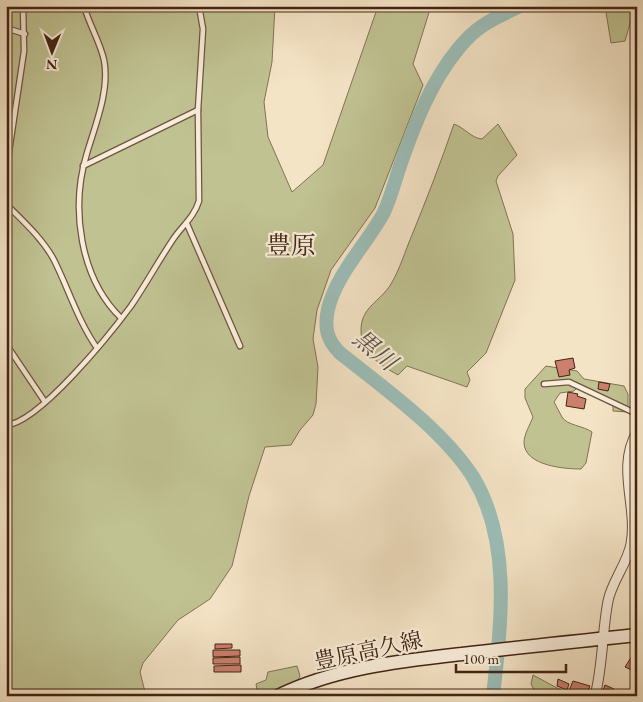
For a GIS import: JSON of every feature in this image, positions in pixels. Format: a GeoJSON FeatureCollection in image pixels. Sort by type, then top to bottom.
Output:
{"type":"FeatureCollection","features":[{"type":"Feature","properties":{"kind":"main road"},"geometry":{"type":"LineString","coordinates":[[602,639],[637,635]]}},
{"type":"Feature","properties":{"kind":"main road","name":"豊原高久線"},"geometry":{"type":"LineString","coordinates":[[278,696],[313,682],[360,668],[470,653],[602,639]]}},
{"type":"Feature","properties":{"kind":"street"},"geometry":{"type":"LineString","coordinates":[[595,696],[602,639],[612,588],[631,545],[632,532],[627,461],[629,448],[637,432]]}},
{"type":"Feature","properties":{"kind":"lane"},"geometry":{"type":"LineString","coordinates":[[6,172],[16,115],[24,34],[23,6]]}},
{"type":"Feature","properties":{"kind":"lane"},"geometry":{"type":"LineString","coordinates":[[84,6],[104,60],[103,98],[83,166],[79,196],[79,217],[85,248],[99,291],[108,305],[121,318]]}},
{"type":"Feature","properties":{"kind":"lane"},"geometry":{"type":"LineString","coordinates":[[6,425],[20,422],[45,402],[96,348],[121,318],[175,237],[187,224],[199,201],[198,110],[203,29],[199,6]]}},
{"type":"Feature","properties":{"kind":"lane"},"geometry":{"type":"LineString","coordinates":[[6,28],[24,34]]}},
{"type":"Feature","properties":{"kind":"lane"},"geometry":{"type":"LineString","coordinates":[[83,166],[198,110]]}},
{"type":"Feature","properties":{"kind":"lane"},"geometry":{"type":"LineString","coordinates":[[6,204],[41,241],[54,259],[76,312],[96,348]]}},
{"type":"Feature","properties":{"kind":"lane"},"geometry":{"type":"LineString","coordinates":[[187,224],[240,346]]}},
{"type":"Feature","properties":{"kind":"lane"},"geometry":{"type":"LineString","coordinates":[[6,344],[45,402]]}},
{"type":"Feature","properties":{"kind":"lane"},"geometry":{"type":"LineString","coordinates":[[544,384],[569,382],[637,414]]}},
{"type":"Feature","properties":{"kind":"green space"},"geometry":{"type":"Polygon","coordinates":[[[6,6],[275,6],[272,62],[264,102],[268,137],[292,192],[323,165],[378,6],[431,6],[413,64],[423,85],[375,208],[331,270],[317,310],[313,339],[318,367],[316,404],[313,415],[300,430],[291,445],[265,447],[249,496],[232,566],[210,599],[178,620],[143,663],[140,672],[146,696],[6,696],[6,6]]]}},
{"type":"Feature","properties":{"kind":"green space"},"geometry":{"type":"Polygon","coordinates":[[[605,6],[635,6],[625,41],[611,43],[605,6]]]}},
{"type":"Feature","properties":{"kind":"green space"},"geometry":{"type":"Polygon","coordinates":[[[454,124],[475,137],[482,139],[498,124],[517,155],[498,176],[496,181],[513,234],[515,280],[486,353],[467,372],[470,380],[467,387],[407,366],[398,375],[378,362],[368,352],[364,345],[361,330],[364,316],[387,290],[397,272],[454,124]]]}},
{"type":"Feature","properties":{"kind":"green space"},"geometry":{"type":"Polygon","coordinates":[[[546,366],[577,371],[584,379],[624,386],[628,394],[628,412],[613,411],[613,406],[605,402],[606,397],[579,386],[574,391],[560,393],[554,402],[564,420],[592,432],[586,463],[581,469],[547,465],[531,457],[526,451],[524,440],[533,417],[525,398],[525,389],[546,366]]]}},
{"type":"Feature","properties":{"kind":"green space"},"geometry":{"type":"Polygon","coordinates":[[[297,666],[300,676],[298,680],[264,696],[258,696],[256,684],[266,680],[268,672],[297,666]]]}},
{"type":"Feature","properties":{"kind":"green space"},"geometry":{"type":"Polygon","coordinates":[[[533,675],[572,696],[537,696],[531,684],[533,675]]]}},
{"type":"Feature","properties":{"kind":"building"},"geometry":{"type":"Polygon","coordinates":[[[573,358],[575,368],[569,370],[570,375],[559,377],[555,361],[573,358]]]}},
{"type":"Feature","properties":{"kind":"building"},"geometry":{"type":"Polygon","coordinates":[[[599,382],[610,384],[608,391],[598,389],[599,382]]]}},
{"type":"Feature","properties":{"kind":"building"},"geometry":{"type":"Polygon","coordinates":[[[568,392],[578,394],[577,396],[586,399],[584,409],[566,406],[568,392]]]}},
{"type":"Feature","properties":{"kind":"building"},"geometry":{"type":"Polygon","coordinates":[[[215,644],[232,644],[232,648],[215,649],[215,644]]]}},
{"type":"Feature","properties":{"kind":"building"},"geometry":{"type":"Polygon","coordinates":[[[213,650],[240,650],[240,656],[213,657],[213,650]]]}},
{"type":"Feature","properties":{"kind":"building"},"geometry":{"type":"Polygon","coordinates":[[[632,656],[637,659],[637,670],[634,671],[625,667],[632,656]]]}},
{"type":"Feature","properties":{"kind":"building"},"geometry":{"type":"Polygon","coordinates":[[[240,657],[240,664],[213,664],[213,658],[240,657]]]}},
{"type":"Feature","properties":{"kind":"building"},"geometry":{"type":"Polygon","coordinates":[[[241,665],[241,672],[214,672],[214,666],[241,665]]]}},
{"type":"Feature","properties":{"kind":"building"},"geometry":{"type":"Polygon","coordinates":[[[558,679],[569,684],[567,690],[557,686],[558,679]]]}},
{"type":"Feature","properties":{"kind":"building"},"geometry":{"type":"Polygon","coordinates":[[[573,681],[590,686],[587,693],[591,696],[575,696],[568,693],[573,681]]]}},
{"type":"Feature","properties":{"kind":"building"},"geometry":{"type":"Polygon","coordinates":[[[605,685],[614,689],[612,693],[618,696],[601,696],[605,685]]]}},
{"type":"Feature","properties":{"kind":"waterway","name":"黒川"},"geometry":{"type":"LineString","coordinates":[[493,696],[499,641],[501,584],[494,528],[485,502],[473,477],[446,443],[412,410],[340,353],[329,338],[326,322],[328,309],[338,283],[386,208],[412,133],[440,75],[458,49],[472,34],[486,23],[520,6]]}},
{"type":"Feature","properties":{"kind":"district","name":"豊原"},"geometry":{"type":"Point","coordinates":[291,245]}}]}
